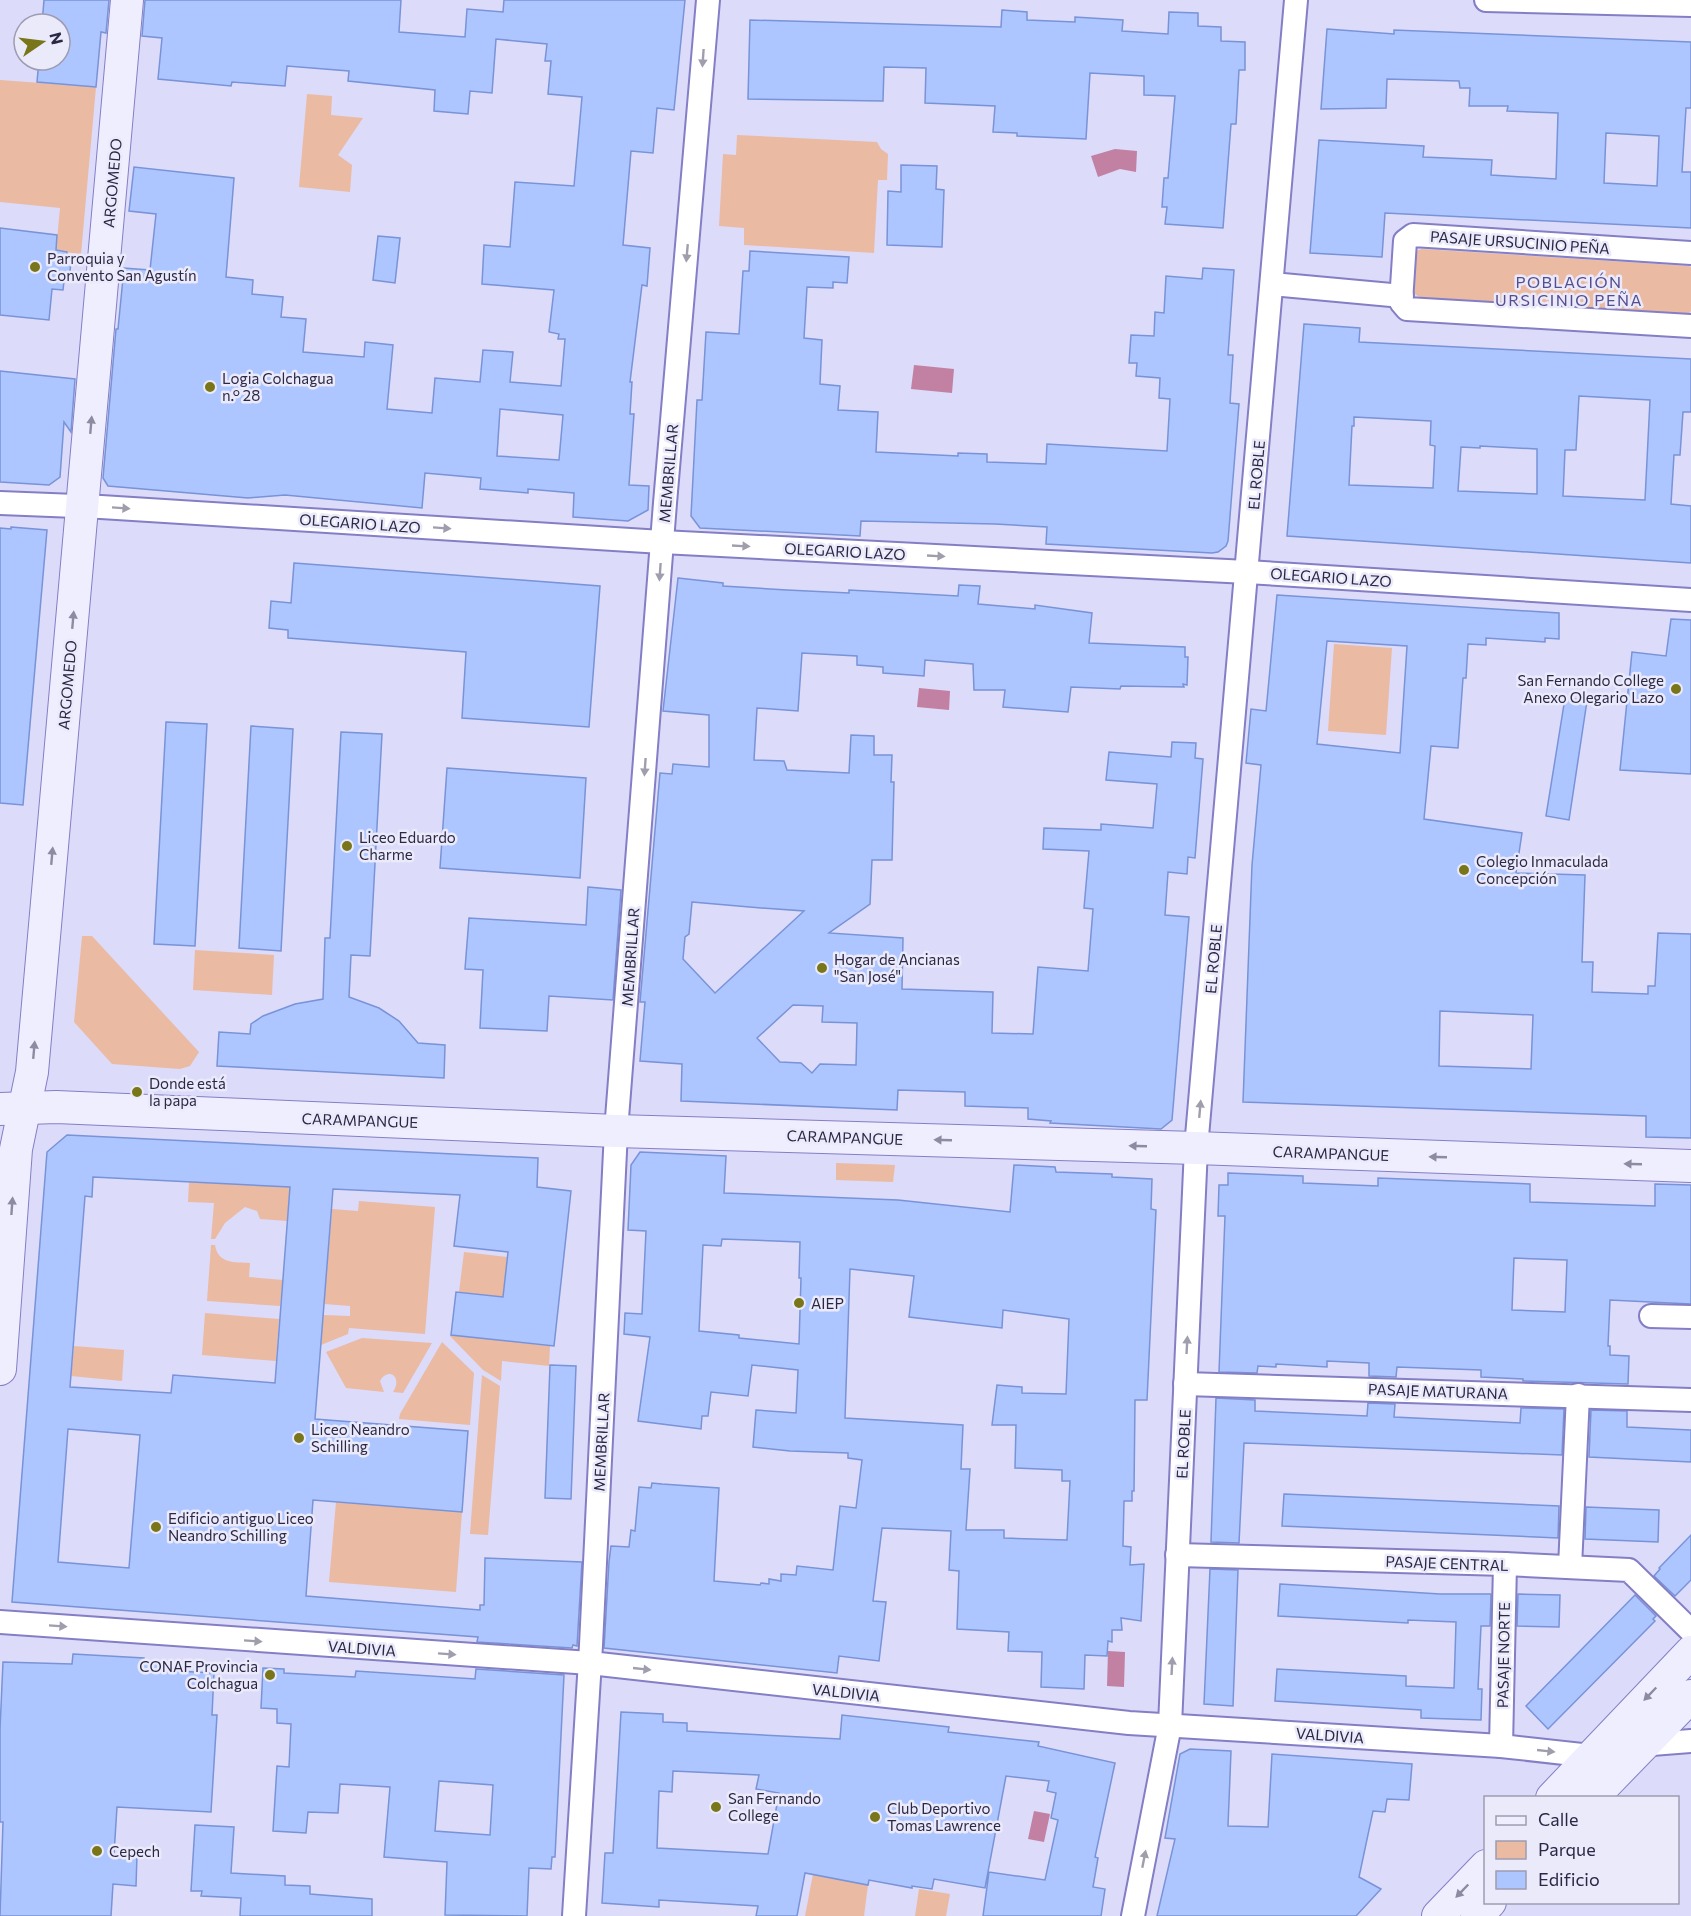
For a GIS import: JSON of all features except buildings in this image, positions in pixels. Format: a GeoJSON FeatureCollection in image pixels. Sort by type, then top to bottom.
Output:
{"type":"FeatureCollection","features":[{"type":"Feature","properties":{"kind":"street","name":"ARGOMEDO"},"geometry":{"type":"LineString","coordinates":[[0,1369],[16,1149],[12,1108],[32,1072],[128,0]]}},
{"type":"Feature","properties":{"kind":"street","name":"MEMBRILLAR"},"geometry":{"type":"LineString","coordinates":[[574,1916],[590,1664],[616,1131],[662,542],[708,0]]}},
{"type":"Feature","properties":{"kind":"street","name":"EL ROBLE"},"geometry":{"type":"LineString","coordinates":[[1132,1916],[1170,1725],[1196,1148],[1296,0]]}},
{"type":"Feature","properties":{"kind":"street"},"geometry":{"type":"LineString","coordinates":[[1486,0],[1691,5]]}},
{"type":"Feature","properties":{"kind":"street","name":"PASAJE URSUCINIO PEÑA"},"geometry":{"type":"LineString","coordinates":[[1402,296],[1405,241],[1413,235],[1691,253]]}},
{"type":"Feature","properties":{"kind":"street"},"geometry":{"type":"LineString","coordinates":[[1272,284],[1402,296],[1403,306],[1407,309],[1691,326]]}},
{"type":"Feature","properties":{"kind":"street","name":"OLEGARIO LAZO"},"geometry":{"type":"LineString","coordinates":[[0,503],[83,506],[662,542],[1247,572],[1691,600]]}},
{"type":"Feature","properties":{"kind":"street","name":"CARAMPANGUE"},"geometry":{"type":"LineString","coordinates":[[12,1108],[56,1107],[616,1131],[1196,1148],[1691,1166]]}},
{"type":"Feature","properties":{"kind":"street"},"geometry":{"type":"LineString","coordinates":[[1651,1316],[1691,1317]]}},
{"type":"Feature","properties":{"kind":"street","name":"PASAJE MATURANA"},"geometry":{"type":"LineString","coordinates":[[1185,1384],[1691,1400]]}},
{"type":"Feature","properties":{"kind":"street"},"geometry":{"type":"LineString","coordinates":[[1570,1567],[1578,1395]]}},
{"type":"Feature","properties":{"kind":"street","name":"PASAJE CENTRAL"},"geometry":{"type":"LineString","coordinates":[[1177,1555],[1505,1564],[1629,1570],[1691,1631]]}},
{"type":"Feature","properties":{"kind":"street","name":"PASAJE NORTE"},"geometry":{"type":"LineString","coordinates":[[1501,1746],[1505,1564]]}},
{"type":"Feature","properties":{"kind":"street","name":"VALDIVIA"},"geometry":{"type":"LineString","coordinates":[[0,1622],[590,1664],[1106,1720],[1501,1746],[1591,1756],[1646,1743],[1691,1741]]}},
{"type":"Feature","properties":{"kind":"street"},"geometry":{"type":"LineString","coordinates":[[1553,1796],[1691,1652]]}},
{"type":"Feature","properties":{"kind":"street"},"geometry":{"type":"LineString","coordinates":[[1593,1796],[1691,1696]]}},
{"type":"Feature","properties":{"kind":"street"},"geometry":{"type":"LineString","coordinates":[[1438,1916],[1484,1867]]}},
{"type":"Feature","properties":{"kind":"street"},"geometry":{"type":"LineString","coordinates":[[1477,1916],[1488,1904]]}},
{"type":"Feature","properties":{"kind":"green space"},"geometry":{"type":"Polygon","coordinates":[[[0,80],[96,87],[81,254],[56,251],[60,208],[0,202],[0,80]]]}},
{"type":"Feature","properties":{"kind":"green space"},"geometry":{"type":"Polygon","coordinates":[[[307,94],[332,96],[331,115],[363,118],[338,155],[352,165],[350,192],[299,187],[307,94]]]}},
{"type":"Feature","properties":{"kind":"green space"},"geometry":{"type":"Polygon","coordinates":[[[737,135],[877,142],[888,154],[887,180],[878,180],[874,253],[744,245],[744,228],[719,226],[723,154],[736,155],[737,135]]]}},
{"type":"Feature","properties":{"kind":"green space"},"geometry":{"type":"Polygon","coordinates":[[[1422,249],[1689,266],[1691,267],[1691,311],[1686,316],[1420,297],[1412,290],[1410,279],[1413,255],[1422,249]]]}},
{"type":"Feature","properties":{"kind":"green space"},"geometry":{"type":"Polygon","coordinates":[[[1334,644],[1392,648],[1386,735],[1328,731],[1334,644]]]}},
{"type":"Feature","properties":{"kind":"green space"},"geometry":{"type":"Polygon","coordinates":[[[82,936],[92,936],[199,1052],[190,1066],[180,1069],[112,1064],[74,1022],[82,936]]]}},
{"type":"Feature","properties":{"kind":"green space"},"geometry":{"type":"Polygon","coordinates":[[[195,950],[274,955],[272,995],[193,990],[195,950]]]}},
{"type":"Feature","properties":{"kind":"green space"},"geometry":{"type":"Polygon","coordinates":[[[836,1163],[895,1165],[893,1182],[836,1180],[836,1163]]]}},
{"type":"Feature","properties":{"kind":"green space"},"geometry":{"type":"Polygon","coordinates":[[[189,1182],[290,1187],[287,1221],[260,1219],[257,1211],[245,1207],[225,1223],[215,1239],[211,1239],[214,1203],[188,1202],[189,1182]]]}},
{"type":"Feature","properties":{"kind":"green space"},"geometry":{"type":"Polygon","coordinates":[[[359,1201],[435,1207],[425,1334],[349,1328],[348,1334],[321,1345],[323,1315],[350,1316],[350,1306],[324,1304],[332,1209],[358,1211],[359,1201]]]}},
{"type":"Feature","properties":{"kind":"green space"},"geometry":{"type":"Polygon","coordinates":[[[211,1245],[215,1245],[223,1259],[250,1263],[249,1277],[283,1280],[280,1306],[207,1301],[211,1245]]]}},
{"type":"Feature","properties":{"kind":"green space"},"geometry":{"type":"Polygon","coordinates":[[[464,1252],[507,1257],[503,1297],[459,1292],[464,1252]]]}},
{"type":"Feature","properties":{"kind":"green space"},"geometry":{"type":"Polygon","coordinates":[[[205,1313],[279,1319],[276,1361],[202,1355],[205,1313]]]}},
{"type":"Feature","properties":{"kind":"green space"},"geometry":{"type":"Polygon","coordinates":[[[451,1335],[550,1346],[549,1366],[502,1361],[501,1381],[483,1370],[451,1335]]]}},
{"type":"Feature","properties":{"kind":"green space"},"geometry":{"type":"Polygon","coordinates":[[[362,1338],[432,1343],[403,1393],[393,1392],[396,1387],[396,1378],[391,1374],[387,1374],[380,1381],[384,1392],[346,1388],[326,1352],[362,1338]]]}},
{"type":"Feature","properties":{"kind":"green space"},"geometry":{"type":"Polygon","coordinates":[[[442,1342],[474,1373],[470,1425],[399,1419],[400,1414],[442,1342]]]}},
{"type":"Feature","properties":{"kind":"green space"},"geometry":{"type":"Polygon","coordinates":[[[74,1346],[124,1350],[122,1381],[71,1376],[74,1346]]]}},
{"type":"Feature","properties":{"kind":"green space"},"geometry":{"type":"Polygon","coordinates":[[[482,1375],[500,1386],[488,1535],[470,1534],[482,1375]]]}},
{"type":"Feature","properties":{"kind":"green space"},"geometry":{"type":"Polygon","coordinates":[[[336,1502],[462,1512],[456,1592],[329,1582],[336,1502]]]}},
{"type":"Feature","properties":{"kind":"green space"},"geometry":{"type":"Polygon","coordinates":[[[813,1874],[868,1885],[864,1916],[805,1916],[813,1874]]]}},
{"type":"Feature","properties":{"kind":"green space"},"geometry":{"type":"Polygon","coordinates":[[[919,1889],[950,1894],[946,1916],[915,1916],[919,1889]]]}},
{"type":"Feature","properties":{"kind":"shaded area"},"geometry":{"type":"Polygon","coordinates":[[[1115,149],[1137,151],[1136,172],[1120,169],[1098,177],[1091,156],[1115,149]]]}},
{"type":"Feature","properties":{"kind":"shaded area"},"geometry":{"type":"Polygon","coordinates":[[[914,365],[954,369],[952,393],[911,389],[914,365]]]}},
{"type":"Feature","properties":{"kind":"shaded area"},"geometry":{"type":"Polygon","coordinates":[[[919,688],[950,691],[949,710],[917,707],[919,688]]]}},
{"type":"Feature","properties":{"kind":"shaded area"},"geometry":{"type":"Polygon","coordinates":[[[1108,1651],[1125,1652],[1124,1687],[1107,1686],[1108,1651]]]}},
{"type":"Feature","properties":{"kind":"shaded area"},"geometry":{"type":"Polygon","coordinates":[[[1034,1811],[1050,1814],[1044,1842],[1028,1839],[1034,1811]]]}},
{"type":"Feature","properties":{"kind":"place","name":"Parroquia y Convento San Agustín"},"geometry":{"type":"Point","coordinates":[35,267]}},
{"type":"Feature","properties":{"kind":"place","name":"Logia Colchagua n.° 28"},"geometry":{"type":"Point","coordinates":[210,387]}},
{"type":"Feature","properties":{"kind":"place","name":"San Fernando College Anexo Olegario Lazo"},"geometry":{"type":"Point","coordinates":[1676,689]}},
{"type":"Feature","properties":{"kind":"place","name":"Liceo Eduardo Charme"},"geometry":{"type":"Point","coordinates":[347,846]}},
{"type":"Feature","properties":{"kind":"place","name":"Colegio Inmaculada Concepción"},"geometry":{"type":"Point","coordinates":[1464,870]}},
{"type":"Feature","properties":{"kind":"place","name":"Hogar de Ancianas \"San José\""},"geometry":{"type":"Point","coordinates":[822,968]}},
{"type":"Feature","properties":{"kind":"place","name":"Donde está la papa"},"geometry":{"type":"Point","coordinates":[137,1092]}},
{"type":"Feature","properties":{"kind":"place","name":"AIEP"},"geometry":{"type":"Point","coordinates":[799,1303]}},
{"type":"Feature","properties":{"kind":"place","name":"Liceo Neandro Schilling"},"geometry":{"type":"Point","coordinates":[299,1438]}},
{"type":"Feature","properties":{"kind":"place","name":"Edificio antiguo Liceo Neandro Schilling"},"geometry":{"type":"Point","coordinates":[156,1527]}},
{"type":"Feature","properties":{"kind":"place","name":"CONAF Provincia Colchagua"},"geometry":{"type":"Point","coordinates":[270,1675]}},
{"type":"Feature","properties":{"kind":"place","name":"San Fernando College"},"geometry":{"type":"Point","coordinates":[716,1807]}},
{"type":"Feature","properties":{"kind":"place","name":"Club Deportivo Tomas Lawrence"},"geometry":{"type":"Point","coordinates":[875,1817]}},
{"type":"Feature","properties":{"kind":"place","name":"Cepech"},"geometry":{"type":"Point","coordinates":[97,1851]}},
{"type":"Feature","properties":{"kind":"district","name":"POBLACIÓN URSICINIO PEÑA"},"geometry":{"type":"Point","coordinates":[1569,290]}}]}
